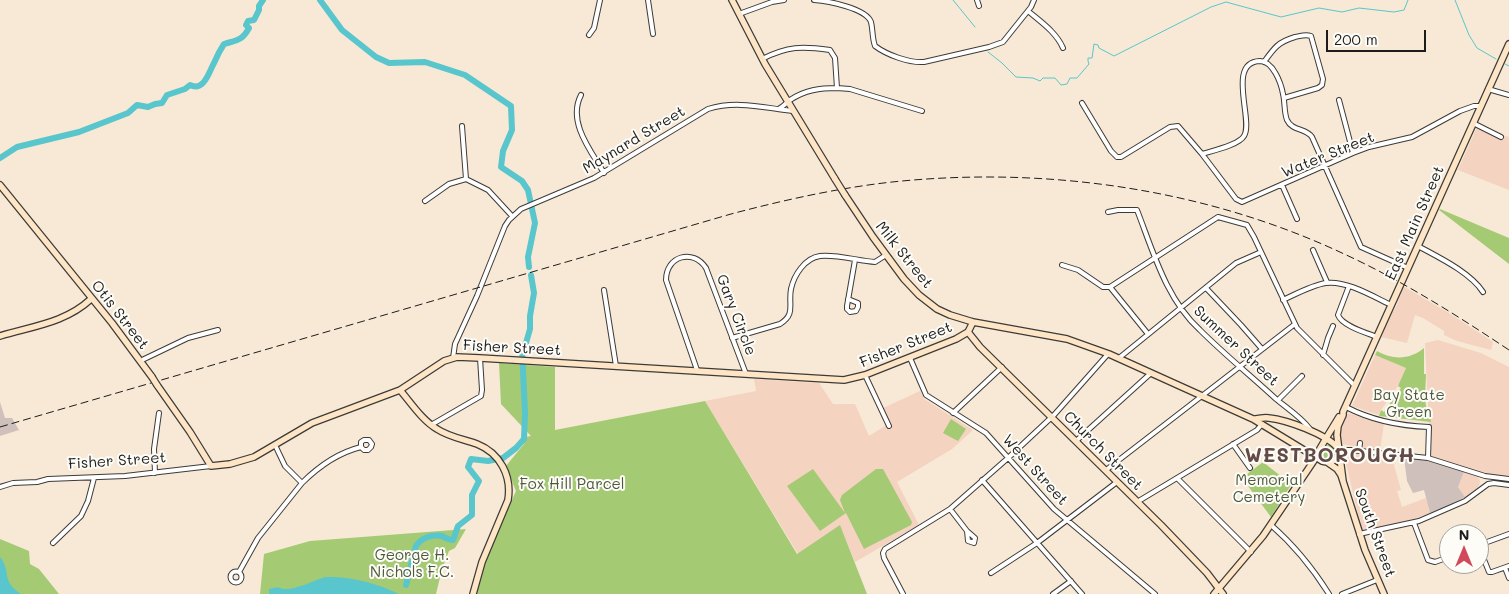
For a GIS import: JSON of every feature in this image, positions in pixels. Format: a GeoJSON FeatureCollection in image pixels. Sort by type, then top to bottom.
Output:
{"type":"FeatureCollection","features":[{"type":"Feature","properties":{"kind":"main road","name":"Milk Street"},"geometry":{"type":"LineString","coordinates":[[732,0],[762,59],[860,220],[909,285],[925,300],[950,315],[973,322],[1060,337],[1119,358],[1253,419],[1315,458],[1325,462]]}},
{"type":"Feature","properties":{"kind":"main road","name":"East Main Street"},"geometry":{"type":"LineString","coordinates":[[1218,593],[1271,525],[1344,410],[1509,44]]}},
{"type":"Feature","properties":{"kind":"main road","name":"Otis Street"},"geometry":{"type":"LineString","coordinates":[[0,185],[140,361],[212,466]]}},
{"type":"Feature","properties":{"kind":"main road"},"geometry":{"type":"LineString","coordinates":[[0,336],[64,318],[79,310],[91,299]]}},
{"type":"Feature","properties":{"kind":"main road","name":"Fisher Street"},"geometry":{"type":"LineString","coordinates":[[212,466],[246,460],[312,423],[400,390],[440,363],[453,358],[697,370],[837,380],[852,379],[866,376],[956,339],[968,332],[973,322]]}},
{"type":"Feature","properties":{"kind":"main road","name":"Church Street"},"geometry":{"type":"LineString","coordinates":[[968,332],[980,347],[1052,416],[1202,568],[1218,593]]}},
{"type":"Feature","properties":{"kind":"main road"},"geometry":{"type":"LineString","coordinates":[[400,390],[431,425],[442,432],[488,450],[502,465],[508,480],[508,500],[482,562],[473,594]]}},
{"type":"Feature","properties":{"kind":"main road","name":"East Main Street"},"geometry":{"type":"LineString","coordinates":[[1337,435],[1344,410]]}},
{"type":"Feature","properties":{"kind":"main road"},"geometry":{"type":"LineString","coordinates":[[1253,419],[1271,418],[1318,434],[1332,443],[1339,451],[1336,460],[1325,462],[1320,454],[1322,447],[1327,443],[1332,443]]}},
{"type":"Feature","properties":{"kind":"main road"},"geometry":{"type":"LineString","coordinates":[[1318,434],[1332,429]]}},
{"type":"Feature","properties":{"kind":"main road","name":"South Street"},"geometry":{"type":"LineString","coordinates":[[1337,435],[1343,481],[1359,534],[1384,594]]}},
{"type":"Feature","properties":{"kind":"main road","name":"South Street"},"geometry":{"type":"LineString","coordinates":[[1325,462],[1338,471],[1343,481]]}},
{"type":"Feature","properties":{"kind":"street"},"geometry":{"type":"LineString","coordinates":[[589,35],[594,28],[600,0]]}},
{"type":"Feature","properties":{"kind":"street"},"geometry":{"type":"LineString","coordinates":[[648,0],[652,34]]}},
{"type":"Feature","properties":{"kind":"street"},"geometry":{"type":"LineString","coordinates":[[739,14],[772,2],[784,0]]}},
{"type":"Feature","properties":{"kind":"street"},"geometry":{"type":"LineString","coordinates":[[814,0],[832,2],[867,16],[871,22],[876,46],[880,50],[916,62],[924,62],[1003,42],[1028,11],[1034,0]]}},
{"type":"Feature","properties":{"kind":"street"},"geometry":{"type":"LineString","coordinates":[[977,0],[978,6]]}},
{"type":"Feature","properties":{"kind":"street"},"geometry":{"type":"LineString","coordinates":[[1028,11],[1052,31],[1064,48]]}},
{"type":"Feature","properties":{"kind":"street"},"geometry":{"type":"LineString","coordinates":[[1264,62],[1281,42],[1306,35],[1311,36],[1322,77],[1322,85],[1318,88],[1284,98]]}},
{"type":"Feature","properties":{"kind":"street"},"geometry":{"type":"LineString","coordinates":[[762,59],[788,48],[830,50],[835,58],[838,88]]}},
{"type":"Feature","properties":{"kind":"street"},"geometry":{"type":"LineString","coordinates":[[1082,103],[1110,149],[1118,157],[1170,127],[1176,126],[1181,128],[1202,154],[1234,144],[1244,137],[1246,124],[1242,87],[1243,76],[1246,69],[1251,65],[1258,62],[1268,63],[1282,87],[1288,122],[1293,127],[1309,134],[1361,247],[1408,268]]}},
{"type":"Feature","properties":{"kind":"street"},"geometry":{"type":"LineString","coordinates":[[778,109],[788,101],[811,90],[838,88],[850,89],[922,111]]}},
{"type":"Feature","properties":{"kind":"street"},"geometry":{"type":"LineString","coordinates":[[1488,89],[1509,95]]}},
{"type":"Feature","properties":{"kind":"street"},"geometry":{"type":"LineString","coordinates":[[581,95],[576,107],[578,122],[586,142],[604,173]]}},
{"type":"Feature","properties":{"kind":"street"},"geometry":{"type":"LineString","coordinates":[[1339,100],[1353,153]]}},
{"type":"Feature","properties":{"kind":"street","name":"Maynard Street"},"geometry":{"type":"LineString","coordinates":[[453,358],[455,344],[478,296],[505,226],[512,216],[521,209],[604,173],[708,109],[738,104],[793,111]]}},
{"type":"Feature","properties":{"kind":"street","name":"Water Street"},"geometry":{"type":"LineString","coordinates":[[1202,154],[1234,197],[1239,202],[1245,201],[1353,153],[1369,147],[1412,137],[1460,112],[1480,106]]}},
{"type":"Feature","properties":{"kind":"street"},"geometry":{"type":"LineString","coordinates":[[1473,123],[1501,137]]}},
{"type":"Feature","properties":{"kind":"street"},"geometry":{"type":"LineString","coordinates":[[462,126],[466,179]]}},
{"type":"Feature","properties":{"kind":"street"},"geometry":{"type":"LineString","coordinates":[[425,201],[449,184],[466,179],[488,190],[512,216]]}},
{"type":"Feature","properties":{"kind":"street"},"geometry":{"type":"LineString","coordinates":[[1282,185],[1297,219]]}},
{"type":"Feature","properties":{"kind":"street","name":"Summer Street"},"geometry":{"type":"LineString","coordinates":[[1108,212],[1137,210],[1155,258],[1180,308],[1198,329],[1302,420],[1312,431]]}},
{"type":"Feature","properties":{"kind":"street"},"geometry":{"type":"LineString","coordinates":[[1062,265],[1078,270],[1103,287],[1110,287],[1218,217],[1247,225],[1295,324],[1323,355],[1356,386]]}},
{"type":"Feature","properties":{"kind":"street"},"geometry":{"type":"LineString","coordinates":[[1418,246],[1459,270],[1476,284],[1482,292]]}},
{"type":"Feature","properties":{"kind":"street"},"geometry":{"type":"LineString","coordinates":[[1313,250],[1327,282]]}},
{"type":"Feature","properties":{"kind":"street"},"geometry":{"type":"LineString","coordinates":[[1119,358],[1236,263],[1261,252]]}},
{"type":"Feature","properties":{"kind":"street"},"geometry":{"type":"LineString","coordinates":[[732,338],[780,324],[786,320],[790,314],[792,284],[799,271],[809,260],[823,256],[875,262],[886,255]]}},
{"type":"Feature","properties":{"kind":"street","name":"Gary Circle"},"geometry":{"type":"LineString","coordinates":[[697,370],[667,282],[668,270],[674,261],[690,257],[698,259],[704,266],[746,374]]}},
{"type":"Feature","properties":{"kind":"street"},"geometry":{"type":"LineString","coordinates":[[848,299],[855,260]]}},
{"type":"Feature","properties":{"kind":"street"},"geometry":{"type":"LineString","coordinates":[[1283,300],[1327,282],[1349,286],[1391,305]]}},
{"type":"Feature","properties":{"kind":"street"},"geometry":{"type":"LineString","coordinates":[[1349,286],[1338,315],[1340,319],[1346,324],[1377,338]]}},
{"type":"Feature","properties":{"kind":"street"},"geometry":{"type":"LineString","coordinates":[[1110,287],[1148,334]]}},
{"type":"Feature","properties":{"kind":"street"},"geometry":{"type":"LineString","coordinates":[[1206,288],[1262,349]]}},
{"type":"Feature","properties":{"kind":"street"},"geometry":{"type":"LineString","coordinates":[[604,290],[616,366]]}},
{"type":"Feature","properties":{"kind":"street"},"geometry":{"type":"LineString","coordinates":[[1106,470],[1295,324]]}},
{"type":"Feature","properties":{"kind":"street"},"geometry":{"type":"LineString","coordinates":[[1323,355],[1333,326]]}},
{"type":"Feature","properties":{"kind":"street"},"geometry":{"type":"LineString","coordinates":[[140,361],[188,338],[218,330]]}},
{"type":"Feature","properties":{"kind":"street"},"geometry":{"type":"LineString","coordinates":[[904,594],[884,558],[886,548],[950,509],[1052,416],[1108,354]]}},
{"type":"Feature","properties":{"kind":"street"},"geometry":{"type":"LineString","coordinates":[[431,425],[481,396],[480,358]]}},
{"type":"Feature","properties":{"kind":"street","name":"West Street"},"geometry":{"type":"LineString","coordinates":[[910,358],[924,393],[932,400],[986,433],[1035,489],[1066,520],[1155,594]]}},
{"type":"Feature","properties":{"kind":"street"},"geometry":{"type":"LineString","coordinates":[[953,413],[1002,367]]}},
{"type":"Feature","properties":{"kind":"street"},"geometry":{"type":"LineString","coordinates":[[1076,441],[1151,373]]}},
{"type":"Feature","properties":{"kind":"street"},"geometry":{"type":"LineString","coordinates":[[866,376],[889,426]]}},
{"type":"Feature","properties":{"kind":"street"},"geometry":{"type":"LineString","coordinates":[[1278,400],[1302,376]]}},
{"type":"Feature","properties":{"kind":"street"},"geometry":{"type":"LineString","coordinates":[[1344,410],[1397,424],[1429,427],[1428,458]]}},
{"type":"Feature","properties":{"kind":"street"},"geometry":{"type":"LineString","coordinates":[[155,473],[154,449],[159,413]]}},
{"type":"Feature","properties":{"kind":"street"},"geometry":{"type":"LineString","coordinates":[[1137,502],[1257,430],[1262,424],[1264,417]]}},
{"type":"Feature","properties":{"kind":"street"},"geometry":{"type":"LineString","coordinates":[[1359,451],[1360,443]]}},
{"type":"Feature","properties":{"kind":"street"},"geometry":{"type":"LineString","coordinates":[[1233,444],[1250,468]]}},
{"type":"Feature","properties":{"kind":"street"},"geometry":{"type":"LineString","coordinates":[[275,445],[285,466],[302,483]]}},
{"type":"Feature","properties":{"kind":"street"},"geometry":{"type":"LineString","coordinates":[[239,572],[258,538],[302,483],[313,472],[330,460],[361,447]]}},
{"type":"Feature","properties":{"kind":"street"},"geometry":{"type":"LineString","coordinates":[[1339,451],[1359,451],[1428,458],[1485,476],[1509,479]]}},
{"type":"Feature","properties":{"kind":"street","name":"Fisher Street"},"geometry":{"type":"LineString","coordinates":[[0,487],[13,483],[37,482],[56,478],[94,478],[212,466]]}},
{"type":"Feature","properties":{"kind":"street"},"geometry":{"type":"LineString","coordinates":[[53,542],[80,516],[88,501],[94,478]]}},
{"type":"Feature","properties":{"kind":"street"},"geometry":{"type":"LineString","coordinates":[[1176,478],[1251,552]]}},
{"type":"Feature","properties":{"kind":"street"},"geometry":{"type":"LineString","coordinates":[[982,480],[1082,594]]}},
{"type":"Feature","properties":{"kind":"street"},"geometry":{"type":"LineString","coordinates":[[991,573],[1037,543],[1117,482]]}},
{"type":"Feature","properties":{"kind":"street"},"geometry":{"type":"LineString","coordinates":[[1359,534],[1414,523],[1465,501],[1488,484],[1509,485]]}},
{"type":"Feature","properties":{"kind":"street"},"geometry":{"type":"LineString","coordinates":[[950,509],[967,531]]}},
{"type":"Feature","properties":{"kind":"street"},"geometry":{"type":"LineString","coordinates":[[1414,523],[1426,558],[1435,562],[1439,560]]}},
{"type":"Feature","properties":{"kind":"street"},"geometry":{"type":"LineString","coordinates":[[1271,525],[1295,547],[1329,594]]}},
{"type":"Feature","properties":{"kind":"street"},"geometry":{"type":"LineString","coordinates":[[1489,542],[1509,534]]}},
{"type":"Feature","properties":{"kind":"street"},"geometry":{"type":"LineString","coordinates":[[1489,570],[1490,572],[1507,567],[1509,578]]}},
{"type":"Feature","properties":{"kind":"street"},"geometry":{"type":"LineString","coordinates":[[1342,594],[1377,580]]}},
{"type":"Feature","properties":{"kind":"street"},"geometry":{"type":"LineString","coordinates":[[1053,594],[1071,581]]}},
{"type":"Feature","properties":{"kind":"shaded area"},"geometry":{"type":"Polygon","coordinates":[[[1477,127],[1501,137],[1509,137],[1509,190],[1458,170],[1477,127]]]}},
{"type":"Feature","properties":{"kind":"shaded area"},"geometry":{"type":"Polygon","coordinates":[[[1403,286],[1493,342],[1491,350],[1457,341],[1444,335],[1444,331],[1415,315],[1407,343],[1381,337],[1397,305],[1403,286]]]}},
{"type":"Feature","properties":{"kind":"shaded area"},"geometry":{"type":"Polygon","coordinates":[[[1438,340],[1481,353],[1509,367],[1509,479],[1485,476],[1428,458],[1429,427],[1425,343],[1438,340]]]}},
{"type":"Feature","properties":{"kind":"shaded area"},"geometry":{"type":"Polygon","coordinates":[[[1375,355],[1406,368],[1400,383],[1379,415],[1352,406],[1375,355]]]}},
{"type":"Feature","properties":{"kind":"shaded area"},"geometry":{"type":"Polygon","coordinates":[[[754,379],[819,383],[833,404],[855,404],[869,436],[890,423],[883,408],[920,391],[924,399],[973,430],[952,449],[897,482],[919,525],[855,562],[840,526],[798,554],[705,401],[756,391],[754,379]]]}},
{"type":"Feature","properties":{"kind":"shaded area"},"geometry":{"type":"Polygon","coordinates":[[[0,402],[5,418],[12,418],[19,430],[0,436],[0,402]]]}},
{"type":"Feature","properties":{"kind":"shaded area"},"geometry":{"type":"Polygon","coordinates":[[[1348,413],[1384,423],[1380,451],[1342,444],[1341,431],[1348,413]]]}},
{"type":"Feature","properties":{"kind":"shaded area"},"geometry":{"type":"Polygon","coordinates":[[[1352,453],[1392,458],[1401,490],[1397,491],[1402,507],[1426,498],[1430,513],[1415,519],[1362,531],[1344,455],[1352,453]]]}},
{"type":"Feature","properties":{"kind":"shaded area"},"geometry":{"type":"Polygon","coordinates":[[[1404,458],[1429,461],[1464,472],[1458,487],[1465,497],[1430,513],[1424,490],[1413,493],[1407,481],[1404,458]]]}},
{"type":"Feature","properties":{"kind":"shaded area"},"geometry":{"type":"Polygon","coordinates":[[[1464,472],[1478,477],[1480,481],[1475,492],[1465,497],[1458,487],[1464,472]]]}},
{"type":"Feature","properties":{"kind":"green space"},"geometry":{"type":"Polygon","coordinates":[[[1439,210],[1509,238],[1509,264],[1439,210]]]}},
{"type":"Feature","properties":{"kind":"green space","name":"Bay State Green"},"geometry":{"type":"Polygon","coordinates":[[[1424,348],[1426,408],[1431,422],[1379,416],[1381,410],[1384,412],[1401,388],[1398,386],[1406,368],[1375,355],[1377,351],[1389,356],[1407,357],[1424,348]]]}},
{"type":"Feature","properties":{"kind":"green space","name":"Fox Hill Parcel"},"geometry":{"type":"Polygon","coordinates":[[[499,363],[555,367],[555,430],[705,401],[797,554],[840,525],[867,594],[475,594],[480,572],[516,491],[506,466],[524,444],[525,437],[531,436],[501,404],[499,363]]]}},
{"type":"Feature","properties":{"kind":"green space"},"geometry":{"type":"Polygon","coordinates":[[[951,419],[966,429],[958,441],[943,433],[951,419]]]}},
{"type":"Feature","properties":{"kind":"green space"},"geometry":{"type":"Polygon","coordinates":[[[1326,445],[1332,445],[1336,452],[1332,459],[1326,459],[1322,455],[1322,449],[1326,445]]]}},
{"type":"Feature","properties":{"kind":"green space","name":"Memorial Cemetery"},"geometry":{"type":"Polygon","coordinates":[[[1263,462],[1291,485],[1271,517],[1242,478],[1263,462]]]}},
{"type":"Feature","properties":{"kind":"green space"},"geometry":{"type":"Polygon","coordinates":[[[813,469],[845,513],[840,500],[842,495],[876,469],[883,469],[912,522],[911,525],[864,549],[846,513],[820,531],[787,486],[813,469]]]}},
{"type":"Feature","properties":{"kind":"green space","name":"George H. Nichols F.C."},"geometry":{"type":"Polygon","coordinates":[[[466,529],[455,548],[449,551],[436,594],[260,594],[264,554],[310,541],[466,529]]]}},
{"type":"Feature","properties":{"kind":"green space"},"geometry":{"type":"Polygon","coordinates":[[[0,539],[29,551],[30,564],[39,569],[59,594],[0,594],[0,539]]]}},
{"type":"Feature","properties":{"kind":"water"},"geometry":{"type":"Polygon","coordinates":[[[0,557],[8,580],[21,594],[0,594],[0,557]]]}},
{"type":"Feature","properties":{"kind":"water"},"geometry":{"type":"Polygon","coordinates":[[[325,577],[363,581],[399,594],[269,594],[269,589],[278,587],[283,589],[294,588],[325,577]]]}},
{"type":"Feature","properties":{"kind":"waterway"},"geometry":{"type":"LineString","coordinates":[[0,158],[17,147],[79,132],[128,113],[137,105],[148,107],[162,103],[167,95],[185,89],[190,85],[199,86],[208,76],[224,44],[239,39],[244,35],[249,28],[246,25],[248,21],[254,20],[263,0]]}},
{"type":"Feature","properties":{"kind":"waterway"},"geometry":{"type":"LineString","coordinates":[[320,0],[342,30],[376,57],[389,63],[425,62],[465,75],[511,106],[512,130],[503,151],[501,167],[522,181],[528,190],[535,223],[528,257],[529,267]]}},
{"type":"Feature","properties":{"kind":"waterway"},"geometry":{"type":"LineString","coordinates":[[953,0],[975,27]]}},
{"type":"Feature","properties":{"kind":"waterway"},"geometry":{"type":"LineString","coordinates":[[988,52],[1016,77],[1033,78],[1040,81],[1043,78],[1055,78],[1061,85],[1067,84],[1070,78],[1077,78],[1089,64],[1088,58],[1092,58],[1094,44],[1114,56],[1211,7],[1226,2],[1281,17],[1319,8],[1342,12],[1359,8],[1394,12],[1404,10],[1408,0]]}},
{"type":"Feature","properties":{"kind":"waterway"},"geometry":{"type":"LineString","coordinates":[[1455,0],[1469,35],[1477,48],[1496,59]]}},
{"type":"Feature","properties":{"kind":"waterway"},"geometry":{"type":"LineString","coordinates":[[1505,64],[1509,66]]}},
{"type":"Feature","properties":{"kind":"waterway"},"geometry":{"type":"LineString","coordinates":[[406,585],[418,543],[427,537],[434,536],[442,536],[453,540],[458,526],[472,515],[472,495],[479,481],[468,467],[471,459],[488,461],[503,458],[524,439],[525,413],[522,348],[526,343],[530,329],[534,293],[531,275]]}},
{"type":"Feature","properties":{"kind":"railway"},"geometry":{"type":"LineString","coordinates":[[0,427],[731,214],[831,191],[892,182],[949,178],[1007,177],[1065,180],[1122,187],[1179,198],[1234,212],[1289,231],[1364,263],[1427,298],[1509,350]]}},
{"type":"Feature","properties":{"kind":"district","name":"WESTBOROUGH"},"geometry":{"type":"Point","coordinates":[1330,456]}}]}
